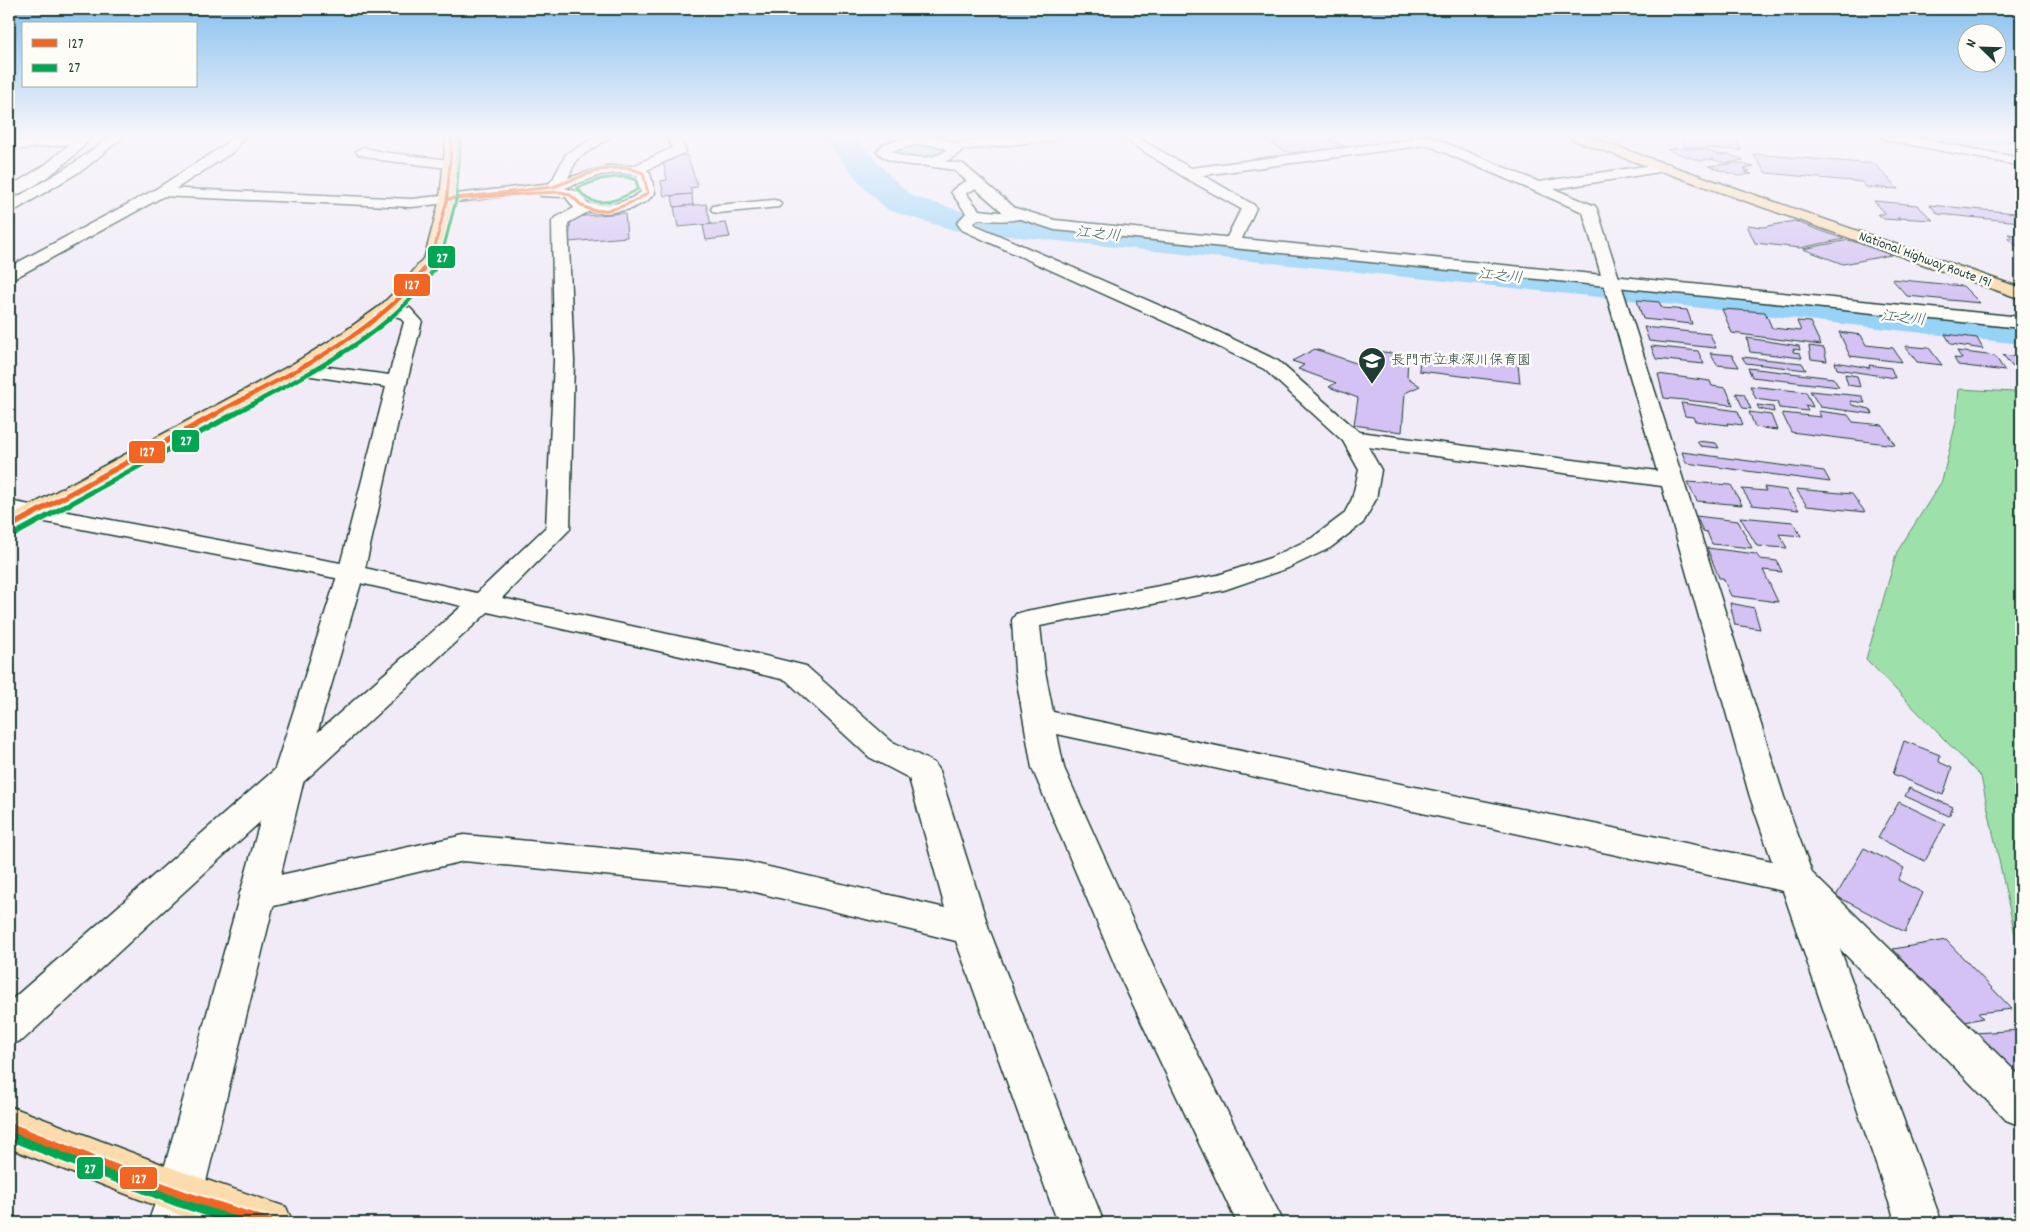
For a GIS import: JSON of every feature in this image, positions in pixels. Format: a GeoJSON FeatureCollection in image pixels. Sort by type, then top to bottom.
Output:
{"type":"FeatureCollection","features":[{"type":"Feature","properties":{"kind":"main road"},"geometry":{"type":"LineString","coordinates":[[9,527],[21,511],[298,369],[348,338],[386,310],[411,286],[433,256],[447,193]]}},
{"type":"Feature","properties":{"kind":"main road","name":"National Highway Route 191"},"geometry":{"type":"LineString","coordinates":[[1737,193],[2021,294]]}},
{"type":"Feature","properties":{"kind":"main road","name":"National Highway Route 191"},"geometry":{"type":"LineString","coordinates":[[1766,193],[2021,282]]}},
{"type":"Feature","properties":{"kind":"main road"},"geometry":{"type":"LineString","coordinates":[[9,1128],[176,1209],[270,1223]]}},
{"type":"Feature","properties":{"kind":"street"},"geometry":{"type":"LineString","coordinates":[[9,208],[32,193]]}},
{"type":"Feature","properties":{"kind":"street"},"geometry":{"type":"LineString","coordinates":[[9,274],[158,193]]}},
{"type":"Feature","properties":{"kind":"street"},"geometry":{"type":"LineString","coordinates":[[195,193],[412,203],[447,199],[490,198],[524,193]]}},
{"type":"Feature","properties":{"kind":"street"},"geometry":{"type":"LineString","coordinates":[[571,193],[574,196],[577,204],[587,208],[614,208],[632,204],[648,193]]}},
{"type":"Feature","properties":{"kind":"street"},"geometry":{"type":"LineString","coordinates":[[959,193],[974,214],[999,217],[1018,215]]}},
{"type":"Feature","properties":{"kind":"street"},"geometry":{"type":"LineString","coordinates":[[989,193],[1018,215],[1055,225],[2021,323]]}},
{"type":"Feature","properties":{"kind":"street"},"geometry":{"type":"LineString","coordinates":[[1223,193],[1249,208],[1232,243]]}},
{"type":"Feature","properties":{"kind":"street"},"geometry":{"type":"LineString","coordinates":[[1554,193],[1590,209],[1767,797],[1919,1223]]}},
{"type":"Feature","properties":{"kind":"street"},"geometry":{"type":"LineString","coordinates":[[718,209],[774,204]]}},
{"type":"Feature","properties":{"kind":"street"},"geometry":{"type":"LineString","coordinates":[[9,1027],[483,602],[558,528],[564,361],[560,221],[587,208]]}},
{"type":"Feature","properties":{"kind":"street"},"geometry":{"type":"LineString","coordinates":[[974,214],[965,223],[968,227],[1188,325],[1271,365],[1352,438],[1370,470],[1364,499],[1354,518],[1321,543],[1279,563],[1224,582],[1026,620],[1030,671],[1048,768],[1139,977],[1261,1223]]}},
{"type":"Feature","properties":{"kind":"street"},"geometry":{"type":"LineString","coordinates":[[176,1209],[289,775],[351,573],[413,321],[404,312],[386,310]]}},
{"type":"Feature","properties":{"kind":"street"},"geometry":{"type":"LineString","coordinates":[[298,369],[397,382]]}},
{"type":"Feature","properties":{"kind":"street"},"geometry":{"type":"LineString","coordinates":[[1352,438],[1671,480]]}},
{"type":"Feature","properties":{"kind":"street"},"geometry":{"type":"LineString","coordinates":[[21,511],[351,573],[796,672],[880,749],[923,771],[970,929],[1081,1223]]}},
{"type":"Feature","properties":{"kind":"street"},"geometry":{"type":"LineString","coordinates":[[1038,719],[1796,880],[2021,1106]]}},
{"type":"Feature","properties":{"kind":"street"},"geometry":{"type":"LineString","coordinates":[[257,895],[464,848],[743,875],[970,929]]}},
{"type":"Feature","properties":{"kind":"green space"},"geometry":{"type":"Polygon","coordinates":[[[1959,389],[2014,392],[2021,395],[2021,948],[2016,939],[1981,777],[1866,659],[1897,552],[1942,481],[1956,422],[1959,389]]]}},
{"type":"Feature","properties":{"kind":"building"},"geometry":{"type":"Polygon","coordinates":[[[663,193],[692,194],[664,196],[663,193]]]}},
{"type":"Feature","properties":{"kind":"building"},"geometry":{"type":"Polygon","coordinates":[[[692,194],[693,205],[674,207],[672,196],[692,194]]]}},
{"type":"Feature","properties":{"kind":"building"},"geometry":{"type":"Polygon","coordinates":[[[1874,201],[1917,205],[1933,220],[1884,219],[1878,214],[1886,214],[1874,201]]]}},
{"type":"Feature","properties":{"kind":"building"},"geometry":{"type":"Polygon","coordinates":[[[706,204],[711,224],[678,227],[674,207],[706,204]]]}},
{"type":"Feature","properties":{"kind":"building"},"geometry":{"type":"Polygon","coordinates":[[[1930,205],[2016,213],[2021,217],[2021,222],[1938,214],[1930,205]]]}},
{"type":"Feature","properties":{"kind":"building"},"geometry":{"type":"Polygon","coordinates":[[[625,213],[627,237],[569,242],[571,217],[625,213]]]}},
{"type":"Feature","properties":{"kind":"building"},"geometry":{"type":"Polygon","coordinates":[[[1794,221],[1844,239],[1800,248],[1755,243],[1747,225],[1763,227],[1794,221]]]}},
{"type":"Feature","properties":{"kind":"building"},"geometry":{"type":"Polygon","coordinates":[[[726,223],[730,237],[706,240],[703,225],[726,223]]]}},
{"type":"Feature","properties":{"kind":"building"},"geometry":{"type":"Polygon","coordinates":[[[2008,234],[2021,236],[2021,249],[2007,238],[2013,238],[2008,234]]]}},
{"type":"Feature","properties":{"kind":"building"},"geometry":{"type":"Polygon","coordinates":[[[1849,240],[1891,255],[1843,264],[1803,249],[1849,240]]]}},
{"type":"Feature","properties":{"kind":"building"},"geometry":{"type":"Polygon","coordinates":[[[1892,279],[1963,286],[1980,303],[1907,296],[1892,279]]]}},
{"type":"Feature","properties":{"kind":"building"},"geometry":{"type":"Polygon","coordinates":[[[1637,300],[1659,302],[1662,308],[1687,310],[1692,324],[1643,319],[1637,300]]]}},
{"type":"Feature","properties":{"kind":"building"},"geometry":{"type":"Polygon","coordinates":[[[1722,309],[1765,312],[1772,328],[1801,331],[1797,321],[1810,322],[1821,345],[1732,333],[1722,309]]]}},
{"type":"Feature","properties":{"kind":"building"},"geometry":{"type":"Polygon","coordinates":[[[1644,327],[1710,334],[1716,348],[1649,341],[1644,327]]]}},
{"type":"Feature","properties":{"kind":"building"},"geometry":{"type":"Polygon","coordinates":[[[1839,332],[1861,335],[1866,345],[1893,348],[1902,362],[1850,356],[1839,332]]]}},
{"type":"Feature","properties":{"kind":"building"},"geometry":{"type":"Polygon","coordinates":[[[1945,334],[1977,338],[1983,349],[1951,344],[1945,334]]]}},
{"type":"Feature","properties":{"kind":"building"},"geometry":{"type":"Polygon","coordinates":[[[1747,338],[1799,346],[1800,350],[1793,349],[1793,352],[1800,353],[1802,358],[1750,352],[1747,338]]]}},
{"type":"Feature","properties":{"kind":"building"},"geometry":{"type":"Polygon","coordinates":[[[1651,346],[1698,351],[1704,364],[1656,359],[1651,346]]]}},
{"type":"Feature","properties":{"kind":"building"},"geometry":{"type":"Polygon","coordinates":[[[1809,346],[1824,348],[1827,361],[1811,359],[1809,346]]]}},
{"type":"Feature","properties":{"kind":"building"},"geometry":{"type":"Polygon","coordinates":[[[1905,346],[1929,348],[1942,365],[1917,362],[1905,346]]]}},
{"type":"Feature","properties":{"kind":"building"},"geometry":{"type":"Polygon","coordinates":[[[1315,349],[1364,366],[1366,350],[1408,355],[1407,377],[1420,386],[1405,393],[1402,432],[1354,425],[1358,398],[1329,387],[1336,383],[1298,369],[1304,365],[1292,361],[1315,349]]]}},
{"type":"Feature","properties":{"kind":"building"},"geometry":{"type":"Polygon","coordinates":[[[1957,351],[1995,356],[2005,371],[1958,365],[1954,358],[1962,359],[1957,351]]]}},
{"type":"Feature","properties":{"kind":"building"},"geometry":{"type":"Polygon","coordinates":[[[1420,353],[1518,364],[1520,383],[1419,371],[1420,353]]]}},
{"type":"Feature","properties":{"kind":"building"},"geometry":{"type":"Polygon","coordinates":[[[1710,353],[1732,355],[1739,367],[1717,365],[1710,353]]]}},
{"type":"Feature","properties":{"kind":"building"},"geometry":{"type":"Polygon","coordinates":[[[2003,355],[2021,357],[2021,373],[2017,372],[2003,355]]]}},
{"type":"Feature","properties":{"kind":"building"},"geometry":{"type":"Polygon","coordinates":[[[1742,357],[1802,363],[1806,370],[1746,363],[1742,357]]]}},
{"type":"Feature","properties":{"kind":"building"},"geometry":{"type":"Polygon","coordinates":[[[1835,362],[1870,368],[1869,365],[1891,368],[1895,378],[1837,369],[1835,362]]]}},
{"type":"Feature","properties":{"kind":"building"},"geometry":{"type":"Polygon","coordinates":[[[1748,368],[1833,378],[1839,387],[1752,377],[1748,368]]]}},
{"type":"Feature","properties":{"kind":"building"},"geometry":{"type":"Polygon","coordinates":[[[1658,374],[1710,381],[1712,386],[1726,388],[1733,405],[1664,398],[1658,374]]]}},
{"type":"Feature","properties":{"kind":"building"},"geometry":{"type":"Polygon","coordinates":[[[1845,374],[1857,376],[1860,387],[1848,385],[1845,374]]]}},
{"type":"Feature","properties":{"kind":"building"},"geometry":{"type":"Polygon","coordinates":[[[1750,386],[1806,392],[1813,407],[1805,405],[1808,411],[1779,408],[1777,402],[1756,399],[1750,386]]]}},
{"type":"Feature","properties":{"kind":"building"},"geometry":{"type":"Polygon","coordinates":[[[1810,391],[1862,396],[1865,403],[1850,401],[1852,405],[1870,409],[1873,414],[1820,407],[1810,391]]]}},
{"type":"Feature","properties":{"kind":"building"},"geometry":{"type":"Polygon","coordinates":[[[1736,393],[1744,394],[1751,409],[1743,408],[1736,393]]]}},
{"type":"Feature","properties":{"kind":"building"},"geometry":{"type":"Polygon","coordinates":[[[1681,403],[1738,411],[1743,425],[1695,421],[1693,417],[1685,416],[1681,403]]]}},
{"type":"Feature","properties":{"kind":"building"},"geometry":{"type":"Polygon","coordinates":[[[1757,405],[1773,407],[1774,412],[1759,409],[1757,405]]]}},
{"type":"Feature","properties":{"kind":"building"},"geometry":{"type":"Polygon","coordinates":[[[1818,411],[1848,415],[1853,422],[1882,425],[1895,445],[1791,432],[1782,413],[1821,417],[1818,411]]]}},
{"type":"Feature","properties":{"kind":"building"},"geometry":{"type":"Polygon","coordinates":[[[1749,412],[1771,415],[1777,430],[1755,427],[1749,412]]]}},
{"type":"Feature","properties":{"kind":"building"},"geometry":{"type":"Polygon","coordinates":[[[1697,441],[1716,443],[1719,448],[1700,446],[1697,441]]]}},
{"type":"Feature","properties":{"kind":"building"},"geometry":{"type":"Polygon","coordinates":[[[1682,452],[1824,471],[1830,482],[1686,463],[1682,452]]]}},
{"type":"Feature","properties":{"kind":"building"},"geometry":{"type":"Polygon","coordinates":[[[1687,482],[1731,485],[1742,505],[1697,501],[1687,482]]]}},
{"type":"Feature","properties":{"kind":"building"},"geometry":{"type":"Polygon","coordinates":[[[1764,487],[1786,490],[1799,510],[1752,505],[1742,489],[1766,491],[1764,487]]]}},
{"type":"Feature","properties":{"kind":"building"},"geometry":{"type":"Polygon","coordinates":[[[1796,489],[1852,494],[1865,512],[1807,506],[1796,489]]]}},
{"type":"Feature","properties":{"kind":"building"},"geometry":{"type":"Polygon","coordinates":[[[1696,516],[1738,521],[1752,548],[1712,544],[1707,532],[1703,531],[1696,516]]]}},
{"type":"Feature","properties":{"kind":"building"},"geometry":{"type":"Polygon","coordinates":[[[1740,517],[1793,522],[1801,536],[1779,534],[1787,548],[1757,546],[1740,517]]]}},
{"type":"Feature","properties":{"kind":"building"},"geometry":{"type":"Polygon","coordinates":[[[1707,548],[1756,554],[1760,559],[1777,561],[1782,572],[1763,570],[1778,602],[1731,596],[1723,578],[1719,578],[1707,548]]]}},
{"type":"Feature","properties":{"kind":"building"},"geometry":{"type":"Polygon","coordinates":[[[1730,603],[1754,608],[1760,629],[1735,625],[1730,603]]]}},
{"type":"Feature","properties":{"kind":"building"},"geometry":{"type":"Polygon","coordinates":[[[1904,741],[1940,755],[1939,762],[1952,768],[1943,795],[1893,774],[1904,741]]]}},
{"type":"Feature","properties":{"kind":"building"},"geometry":{"type":"Polygon","coordinates":[[[1909,788],[1953,807],[1949,816],[1905,796],[1909,788]]]}},
{"type":"Feature","properties":{"kind":"building"},"geometry":{"type":"Polygon","coordinates":[[[1899,802],[1945,824],[1925,861],[1878,838],[1899,802]]]}},
{"type":"Feature","properties":{"kind":"building"},"geometry":{"type":"Polygon","coordinates":[[[1864,848],[1904,868],[1898,880],[1923,893],[1905,932],[1836,896],[1864,848]]]}},
{"type":"Feature","properties":{"kind":"building"},"geometry":{"type":"Polygon","coordinates":[[[1946,940],[2012,1009],[1978,1013],[1983,1018],[1961,1023],[1893,949],[1946,940]]]}},
{"type":"Feature","properties":{"kind":"building"},"geometry":{"type":"Polygon","coordinates":[[[2021,1030],[2021,1087],[1975,1033],[2021,1030]]]}},
{"type":"Feature","properties":{"kind":"waterway","name":"江之川"},"geometry":{"type":"LineString","coordinates":[[890,193],[900,203],[957,220]]}},
{"type":"Feature","properties":{"kind":"waterway","name":"江之川"},"geometry":{"type":"LineString","coordinates":[[980,222],[1657,291],[2021,331]]}},
{"type":"Feature","properties":{"kind":"transit line","name":"127"},"geometry":{"type":"LineString","coordinates":[[9,527],[298,369],[348,338],[386,310],[411,286],[433,256],[447,193]]}},
{"type":"Feature","properties":{"kind":"transit line","name":"27"},"geometry":{"type":"LineString","coordinates":[[13,535],[302,377],[353,345],[392,316],[418,292],[441,259],[457,193]]}},
{"type":"Feature","properties":{"kind":"transit line","name":"127"},"geometry":{"type":"LineString","coordinates":[[496,193],[447,199],[543,193]]}},
{"type":"Feature","properties":{"kind":"transit line","name":"127"},"geometry":{"type":"LineString","coordinates":[[565,193],[574,196],[580,204],[599,210],[620,207],[647,193]]}},
{"type":"Feature","properties":{"kind":"transit line","name":"27"},"geometry":{"type":"LineString","coordinates":[[582,193],[588,199],[600,202],[620,198],[630,193]]}},
{"type":"Feature","properties":{"kind":"transit line","name":"127"},"geometry":{"type":"LineString","coordinates":[[9,1127],[180,1194],[270,1223]]}},
{"type":"Feature","properties":{"kind":"transit line","name":"27"},"geometry":{"type":"LineString","coordinates":[[9,1136],[177,1202],[242,1223]]}},
{"type":"Feature","properties":{"kind":"place","name":"長門市立東深川保育園"},"geometry":{"type":"Point","coordinates":[1372,385]}}]}
